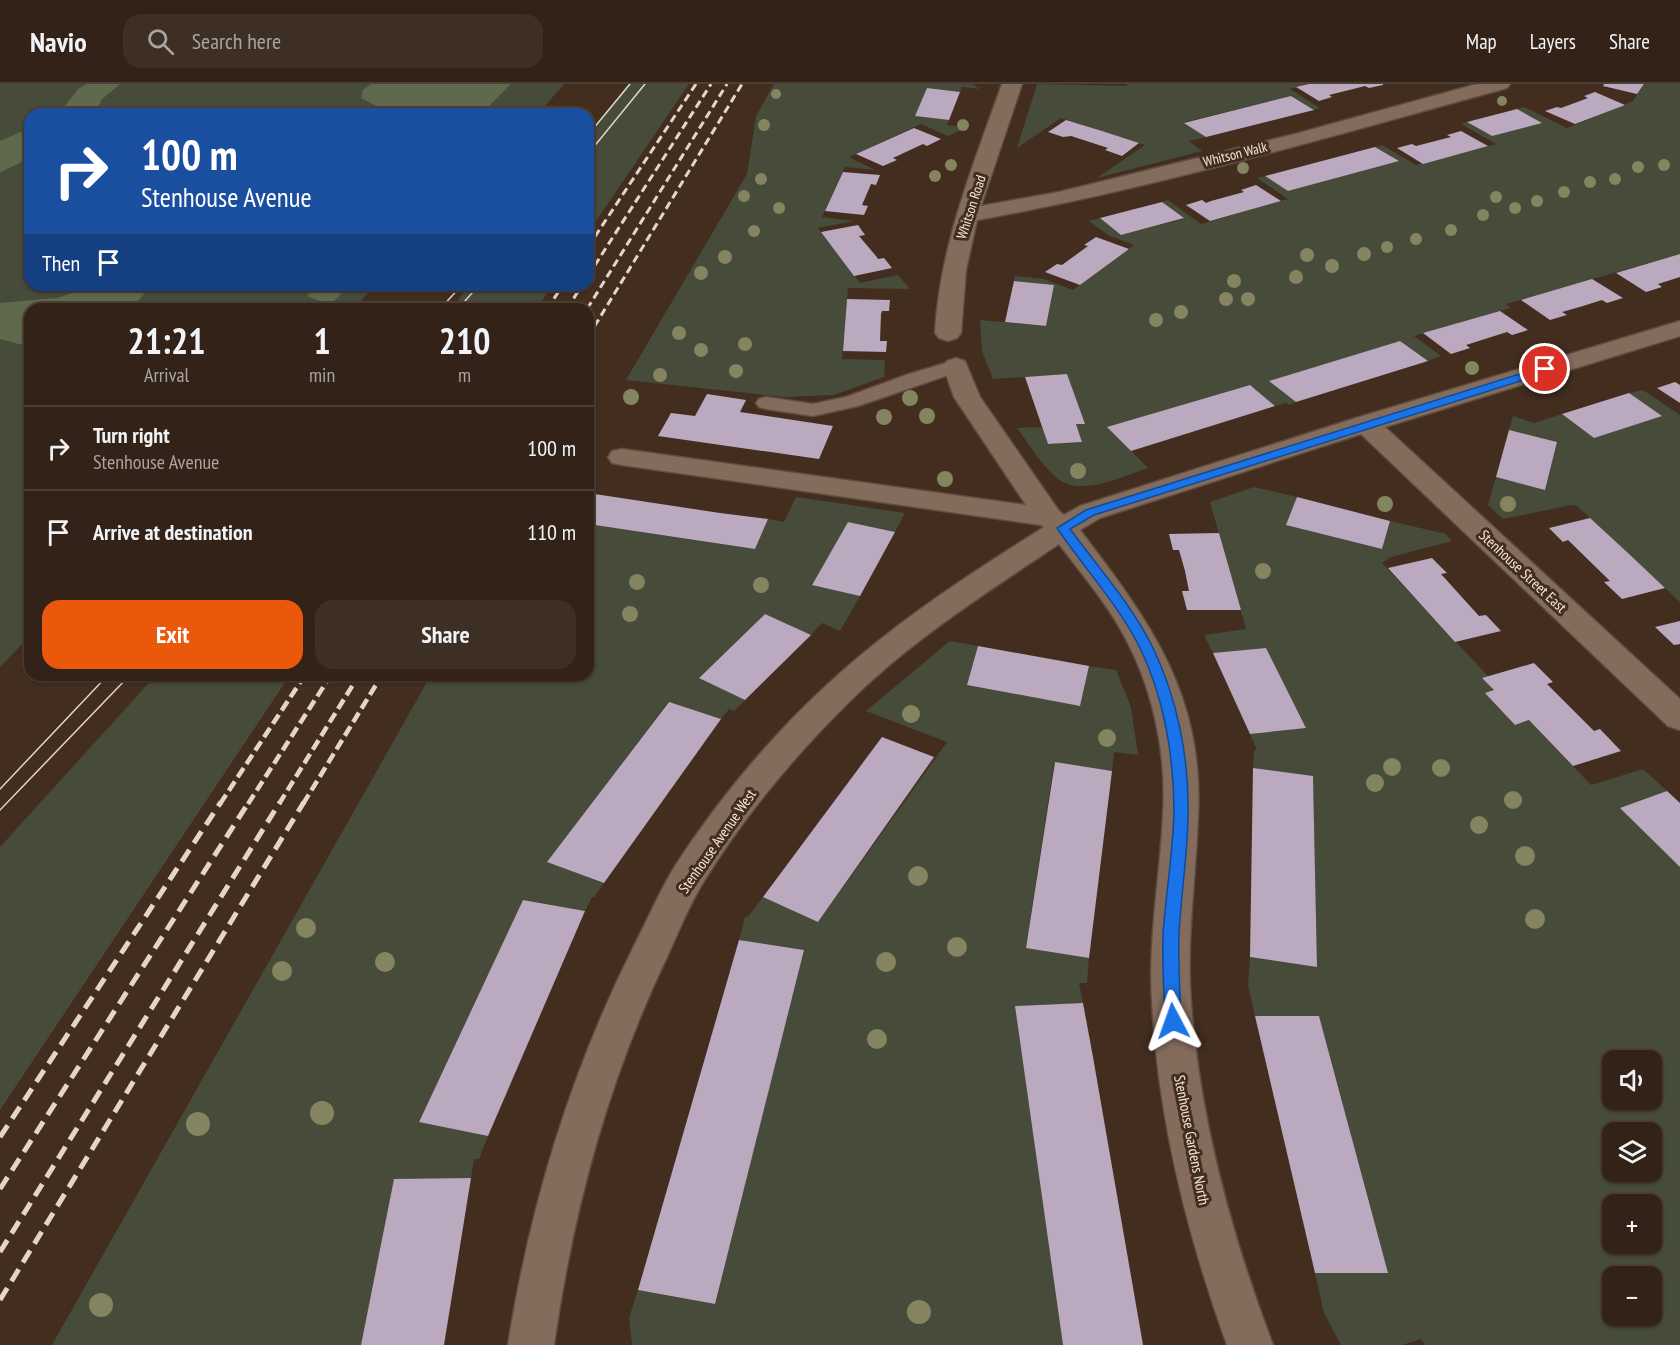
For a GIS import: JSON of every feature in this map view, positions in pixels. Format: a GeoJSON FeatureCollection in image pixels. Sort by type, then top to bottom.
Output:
{"type":"FeatureCollection","features":[{"type":"Feature","properties":{"kind":"street","name":"Whitson Road"},"geometry":{"type":"LineString","coordinates":[[948,333],[954,262],[1011,84]]}},
{"type":"Feature","properties":{"kind":"street","name":"Whitson Walk"},"geometry":{"type":"LineString","coordinates":[[968,215],[1022,207],[1068,196],[1313,135],[1500,84]]}},
{"type":"Feature","properties":{"kind":"street","name":"Stenhouse Avenue West"},"geometry":{"type":"LineString","coordinates":[[531,1345],[558,1204],[589,1098],[615,1028],[641,968],[689,876],[771,766],[821,710],[868,666],[921,623],[1056,522],[1680,328]]}},
{"type":"Feature","properties":{"kind":"street"},"geometry":{"type":"LineString","coordinates":[[956,366],[968,397],[1056,522]]}},
{"type":"Feature","properties":{"kind":"street","name":"Stenhouse Street East"},"geometry":{"type":"LineString","coordinates":[[1366,424],[1680,718]]}},
{"type":"Feature","properties":{"kind":"street"},"geometry":{"type":"LineString","coordinates":[[622,457],[1056,522]]}},
{"type":"Feature","properties":{"kind":"street","name":"Stenhouse Gardens North"},"geometry":{"type":"LineString","coordinates":[[1056,522],[1125,613],[1146,648],[1161,685],[1173,728],[1179,766],[1181,812],[1171,936],[1171,999],[1177,1065],[1188,1136],[1207,1216],[1233,1302],[1250,1345]]}},
{"type":"Feature","properties":{"kind":"lane"},"geometry":{"type":"LineString","coordinates":[[766,403],[813,410],[851,402],[956,366]]}},
{"type":"Feature","properties":{"kind":"green space"},"geometry":{"type":"Polygon","coordinates":[[[0,84],[564,84],[543,108],[24,108],[24,291],[370,291],[359,303],[24,303],[24,642],[0,667],[0,84]]]}},
{"type":"Feature","properties":{"kind":"green space"},"geometry":{"type":"Polygon","coordinates":[[[87,84],[120,84],[95,108],[64,108],[78,89],[87,84]]]}},
{"type":"Feature","properties":{"kind":"green space"},"geometry":{"type":"Polygon","coordinates":[[[371,84],[511,84],[487,108],[380,108],[361,98],[363,90],[371,84]]]}},
{"type":"Feature","properties":{"kind":"green space"},"geometry":{"type":"Polygon","coordinates":[[[628,84],[689,84],[594,224],[594,127],[628,84]]]}},
{"type":"Feature","properties":{"kind":"green space"},"geometry":{"type":"Polygon","coordinates":[[[774,84],[973,84],[979,89],[962,87],[960,92],[927,88],[915,116],[949,120],[947,125],[968,127],[948,136],[921,124],[849,157],[875,170],[845,167],[822,217],[854,221],[818,228],[860,283],[898,275],[910,289],[848,288],[842,359],[885,360],[884,377],[834,395],[784,397],[626,380],[747,174],[756,116],[774,84]]]}},
{"type":"Feature","properties":{"kind":"green space"},"geometry":{"type":"Polygon","coordinates":[[[1037,84],[1127,86],[1127,84],[1309,84],[1290,89],[1320,108],[1314,110],[1291,96],[1185,122],[1206,137],[1189,141],[1202,151],[1097,178],[1145,145],[1061,118],[1017,148],[1037,84]]]}},
{"type":"Feature","properties":{"kind":"green space"},"geometry":{"type":"Polygon","coordinates":[[[1644,84],[1680,84],[1680,254],[1506,304],[1510,308],[1414,336],[1441,356],[1428,361],[1400,341],[1270,381],[1296,402],[1289,405],[1286,403],[1275,406],[1249,385],[1108,427],[1148,468],[1115,480],[1091,486],[1079,486],[1058,479],[1041,461],[1017,428],[1042,427],[1048,444],[1082,442],[1076,424],[1084,424],[1067,374],[993,379],[982,351],[980,320],[1046,326],[1054,285],[1014,281],[1015,276],[1044,279],[1073,290],[1134,245],[1108,235],[1089,221],[1100,218],[1121,235],[1183,219],[1162,202],[1168,200],[1201,224],[1288,199],[1257,178],[1265,176],[1288,191],[1398,161],[1375,147],[1382,145],[1416,165],[1496,144],[1461,124],[1467,122],[1492,136],[1541,123],[1517,109],[1524,107],[1567,128],[1633,101],[1644,84]]]}},
{"type":"Feature","properties":{"kind":"green space"},"geometry":{"type":"Polygon","coordinates":[[[24,131],[24,160],[0,173],[0,141],[24,131]]]}},
{"type":"Feature","properties":{"kind":"green space"},"geometry":{"type":"Polygon","coordinates":[[[79,291],[147,291],[136,303],[24,303],[24,345],[0,339],[0,303],[57,298],[79,291]]]}},
{"type":"Feature","properties":{"kind":"green space"},"geometry":{"type":"Polygon","coordinates":[[[312,291],[344,291],[332,303],[325,303],[307,296],[312,291]]]}},
{"type":"Feature","properties":{"kind":"green space"},"geometry":{"type":"Polygon","coordinates":[[[465,291],[549,291],[540,303],[456,303],[465,291]]]}},
{"type":"Feature","properties":{"kind":"green space"},"geometry":{"type":"Polygon","coordinates":[[[1643,390],[1680,415],[1680,602],[1577,506],[1571,505],[1503,519],[1488,505],[1496,477],[1545,489],[1557,442],[1509,430],[1513,416],[1534,423],[1562,414],[1594,438],[1629,393],[1643,390]]]}},
{"type":"Feature","properties":{"kind":"green space"},"geometry":{"type":"Polygon","coordinates":[[[1254,487],[1297,497],[1287,525],[1382,549],[1390,521],[1446,534],[1452,541],[1391,557],[1382,563],[1488,676],[1482,678],[1494,690],[1515,725],[1529,720],[1591,785],[1643,769],[1667,791],[1680,867],[1680,1345],[1425,1345],[1421,1339],[1402,1345],[1341,1345],[1324,1313],[1315,1273],[1351,1135],[1319,1016],[1255,1016],[1248,985],[1250,957],[1317,967],[1313,777],[1253,768],[1254,750],[1257,750],[1250,734],[1306,727],[1266,648],[1213,653],[1204,635],[1246,629],[1210,502],[1254,487]]]}},
{"type":"Feature","properties":{"kind":"green space"},"geometry":{"type":"Polygon","coordinates":[[[796,497],[905,513],[895,532],[848,522],[812,584],[860,596],[840,631],[822,623],[811,635],[765,614],[699,677],[745,700],[734,711],[729,709],[721,719],[668,702],[548,862],[604,883],[592,897],[585,911],[523,900],[419,1121],[488,1136],[479,1159],[474,1159],[471,1178],[394,1180],[361,1345],[52,1345],[428,681],[594,681],[594,525],[755,549],[768,519],[784,522],[796,497]]]}},
{"type":"Feature","properties":{"kind":"green space"},"geometry":{"type":"Polygon","coordinates":[[[950,641],[978,646],[967,685],[1080,706],[1089,666],[1116,670],[1131,707],[1138,755],[1114,752],[1112,771],[1054,763],[1026,947],[1089,958],[1087,983],[1079,983],[1083,1003],[1015,1006],[1063,1345],[632,1345],[629,1318],[638,1290],[714,1304],[804,950],[739,940],[745,917],[748,917],[763,897],[819,921],[947,742],[866,711],[950,641]]]}},
{"type":"Feature","properties":{"kind":"green space"},"geometry":{"type":"Polygon","coordinates":[[[151,681],[286,681],[0,1110],[0,847],[151,681]]]}},
{"type":"Feature","properties":{"kind":"building"},"geometry":{"type":"Polygon","coordinates":[[[1309,84],[1383,85],[1369,88],[1365,86],[1329,95],[1332,97],[1319,101],[1296,87],[1309,84]]]}},
{"type":"Feature","properties":{"kind":"building"},"geometry":{"type":"Polygon","coordinates":[[[1604,84],[1644,84],[1637,94],[1603,86],[1604,84]]]}},
{"type":"Feature","properties":{"kind":"building"},"geometry":{"type":"Polygon","coordinates":[[[927,88],[960,92],[949,120],[915,116],[927,88]]]}},
{"type":"Feature","properties":{"kind":"building"},"geometry":{"type":"Polygon","coordinates":[[[1595,92],[1625,105],[1575,124],[1545,111],[1588,98],[1584,96],[1595,92]]]}},
{"type":"Feature","properties":{"kind":"building"},"geometry":{"type":"Polygon","coordinates":[[[1291,96],[1314,110],[1206,137],[1184,123],[1291,96]]]}},
{"type":"Feature","properties":{"kind":"building"},"geometry":{"type":"Polygon","coordinates":[[[1517,109],[1542,123],[1492,136],[1467,122],[1517,109]]]}},
{"type":"Feature","properties":{"kind":"building"},"geometry":{"type":"Polygon","coordinates":[[[1066,120],[1139,143],[1122,156],[1105,150],[1108,148],[1071,136],[1063,137],[1048,132],[1066,120]]]}},
{"type":"Feature","properties":{"kind":"building"},"geometry":{"type":"Polygon","coordinates":[[[914,128],[941,139],[927,146],[923,144],[893,158],[897,160],[883,166],[856,154],[914,128]]]}},
{"type":"Feature","properties":{"kind":"building"},"geometry":{"type":"Polygon","coordinates":[[[1461,131],[1488,146],[1423,164],[1397,148],[1412,144],[1416,146],[1451,137],[1447,135],[1461,131]]]}},
{"type":"Feature","properties":{"kind":"building"},"geometry":{"type":"Polygon","coordinates":[[[1375,147],[1399,161],[1288,191],[1265,176],[1375,147]]]}},
{"type":"Feature","properties":{"kind":"building"},"geometry":{"type":"Polygon","coordinates":[[[843,172],[880,175],[876,185],[871,184],[862,205],[868,206],[864,215],[825,211],[843,172]]]}},
{"type":"Feature","properties":{"kind":"building"},"geometry":{"type":"Polygon","coordinates":[[[1256,185],[1281,201],[1210,221],[1186,205],[1202,200],[1206,203],[1244,192],[1241,190],[1256,185]]]}},
{"type":"Feature","properties":{"kind":"building"},"geometry":{"type":"Polygon","coordinates":[[[1162,202],[1184,218],[1121,235],[1100,218],[1162,202]]]}},
{"type":"Feature","properties":{"kind":"building"},"geometry":{"type":"Polygon","coordinates":[[[858,225],[865,235],[859,236],[878,259],[884,258],[892,268],[854,276],[821,232],[858,225]]]}},
{"type":"Feature","properties":{"kind":"building"},"geometry":{"type":"Polygon","coordinates":[[[1096,237],[1129,249],[1080,285],[1045,272],[1057,264],[1062,265],[1088,246],[1084,245],[1096,237]]]}},
{"type":"Feature","properties":{"kind":"building"},"geometry":{"type":"Polygon","coordinates":[[[1680,254],[1680,277],[1658,284],[1662,287],[1646,292],[1616,273],[1680,254]]]}},
{"type":"Feature","properties":{"kind":"building"},"geometry":{"type":"Polygon","coordinates":[[[1592,279],[1623,298],[1607,303],[1602,300],[1562,312],[1567,315],[1550,320],[1521,300],[1592,279]]]}},
{"type":"Feature","properties":{"kind":"building"},"geometry":{"type":"Polygon","coordinates":[[[1014,281],[1054,285],[1046,326],[1005,322],[1014,281]]]}},
{"type":"Feature","properties":{"kind":"building"},"geometry":{"type":"Polygon","coordinates":[[[847,299],[890,300],[889,311],[882,311],[881,314],[880,341],[887,341],[886,352],[843,351],[847,299]]]}},
{"type":"Feature","properties":{"kind":"building"},"geometry":{"type":"Polygon","coordinates":[[[1500,311],[1528,330],[1512,335],[1507,332],[1466,345],[1470,348],[1451,354],[1423,333],[1500,311]]]}},
{"type":"Feature","properties":{"kind":"building"},"geometry":{"type":"Polygon","coordinates":[[[1400,341],[1428,361],[1296,402],[1269,381],[1400,341]]]}},
{"type":"Feature","properties":{"kind":"building"},"geometry":{"type":"Polygon","coordinates":[[[1067,374],[1085,424],[1076,424],[1082,442],[1048,444],[1025,377],[1067,374]]]}},
{"type":"Feature","properties":{"kind":"building"},"geometry":{"type":"Polygon","coordinates":[[[1675,382],[1680,385],[1680,403],[1657,388],[1675,382]]]}},
{"type":"Feature","properties":{"kind":"building"},"geometry":{"type":"Polygon","coordinates":[[[1250,385],[1275,406],[1131,451],[1107,427],[1250,385]]]}},
{"type":"Feature","properties":{"kind":"building"},"geometry":{"type":"Polygon","coordinates":[[[1629,393],[1662,416],[1594,438],[1562,414],[1629,393]]]}},
{"type":"Feature","properties":{"kind":"building"},"geometry":{"type":"Polygon","coordinates":[[[707,394],[746,400],[740,412],[833,426],[819,459],[658,436],[671,413],[695,416],[707,394]]]}},
{"type":"Feature","properties":{"kind":"building"},"geometry":{"type":"Polygon","coordinates":[[[1509,430],[1557,442],[1545,490],[1496,477],[1509,430]]]}},
{"type":"Feature","properties":{"kind":"building"},"geometry":{"type":"Polygon","coordinates":[[[594,494],[768,519],[755,549],[594,525],[594,494]]]}},
{"type":"Feature","properties":{"kind":"building"},"geometry":{"type":"Polygon","coordinates":[[[1297,497],[1390,521],[1382,549],[1286,525],[1297,497]]]}},
{"type":"Feature","properties":{"kind":"building"},"geometry":{"type":"Polygon","coordinates":[[[1590,518],[1665,588],[1622,599],[1604,582],[1610,581],[1568,540],[1563,542],[1549,528],[1590,518]]]}},
{"type":"Feature","properties":{"kind":"building"},"geometry":{"type":"Polygon","coordinates":[[[848,522],[895,532],[860,596],[812,585],[848,522]]]}},
{"type":"Feature","properties":{"kind":"building"},"geometry":{"type":"Polygon","coordinates":[[[1219,533],[1241,610],[1187,610],[1182,591],[1189,591],[1185,571],[1179,550],[1173,550],[1169,534],[1219,533]]]}},
{"type":"Feature","properties":{"kind":"building"},"geometry":{"type":"Polygon","coordinates":[[[1432,558],[1447,573],[1441,574],[1479,616],[1486,615],[1501,631],[1455,642],[1388,568],[1432,558]]]}},
{"type":"Feature","properties":{"kind":"building"},"geometry":{"type":"Polygon","coordinates":[[[765,614],[811,635],[745,700],[699,678],[765,614]]]}},
{"type":"Feature","properties":{"kind":"building"},"geometry":{"type":"Polygon","coordinates":[[[1680,621],[1680,644],[1674,645],[1655,627],[1680,621]]]}},
{"type":"Feature","properties":{"kind":"building"},"geometry":{"type":"Polygon","coordinates":[[[978,646],[1089,666],[1080,706],[967,685],[978,646]]]}},
{"type":"Feature","properties":{"kind":"building"},"geometry":{"type":"Polygon","coordinates":[[[1266,648],[1306,728],[1250,734],[1213,653],[1266,648]]]}},
{"type":"Feature","properties":{"kind":"building"},"geometry":{"type":"Polygon","coordinates":[[[1534,663],[1553,682],[1547,684],[1594,731],[1600,729],[1621,751],[1573,766],[1529,720],[1515,725],[1485,693],[1494,690],[1482,678],[1534,663]]]}},
{"type":"Feature","properties":{"kind":"building"},"geometry":{"type":"Polygon","coordinates":[[[669,702],[721,719],[604,883],[547,862],[669,702]]]}},
{"type":"Feature","properties":{"kind":"building"},"geometry":{"type":"Polygon","coordinates":[[[882,737],[934,757],[818,922],[763,897],[882,737]]]}},
{"type":"Feature","properties":{"kind":"building"},"geometry":{"type":"Polygon","coordinates":[[[1055,762],[1112,771],[1089,958],[1026,948],[1055,762]]]}},
{"type":"Feature","properties":{"kind":"building"},"geometry":{"type":"Polygon","coordinates":[[[1253,768],[1313,776],[1317,967],[1250,957],[1253,768]]]}},
{"type":"Feature","properties":{"kind":"building"},"geometry":{"type":"Polygon","coordinates":[[[1667,791],[1680,803],[1680,867],[1620,808],[1667,791]]]}},
{"type":"Feature","properties":{"kind":"building"},"geometry":{"type":"Polygon","coordinates":[[[523,900],[585,911],[488,1136],[419,1122],[523,900]]]}},
{"type":"Feature","properties":{"kind":"building"},"geometry":{"type":"Polygon","coordinates":[[[739,940],[804,950],[715,1304],[638,1290],[739,940]]]}},
{"type":"Feature","properties":{"kind":"building"},"geometry":{"type":"Polygon","coordinates":[[[1083,1003],[1143,1345],[1063,1345],[1015,1006],[1083,1003]]]}},
{"type":"Feature","properties":{"kind":"building"},"geometry":{"type":"Polygon","coordinates":[[[1255,1016],[1319,1016],[1388,1273],[1315,1273],[1255,1016]]]}},
{"type":"Feature","properties":{"kind":"building"},"geometry":{"type":"Polygon","coordinates":[[[471,1178],[444,1345],[361,1345],[394,1179],[471,1178]]]}},
{"type":"Feature","properties":{"kind":"tram line"},"geometry":{"type":"LineString","coordinates":[[594,128],[630,84]]}},
{"type":"Feature","properties":{"kind":"tram line"},"geometry":{"type":"LineString","coordinates":[[594,147],[645,84]]}},
{"type":"Feature","properties":{"kind":"tram line"},"geometry":{"type":"LineString","coordinates":[[446,303],[456,291]]}},
{"type":"Feature","properties":{"kind":"tram line"},"geometry":{"type":"LineString","coordinates":[[463,303],[474,291]]}},
{"type":"Feature","properties":{"kind":"tram line"},"geometry":{"type":"LineString","coordinates":[[0,789],[102,681]]}},
{"type":"Feature","properties":{"kind":"tram line"},"geometry":{"type":"LineString","coordinates":[[0,810],[124,681]]}},
{"type":"Feature","properties":{"kind":"railway"},"geometry":{"type":"LineString","coordinates":[[594,238],[696,84]]}},
{"type":"Feature","properties":{"kind":"railway"},"geometry":{"type":"LineString","coordinates":[[594,267],[711,84]]}},
{"type":"Feature","properties":{"kind":"railway"},"geometry":{"type":"LineString","coordinates":[[591,303],[727,84]]}},
{"type":"Feature","properties":{"kind":"railway"},"geometry":{"type":"LineString","coordinates":[[594,327],[742,84]]}},
{"type":"Feature","properties":{"kind":"railway"},"geometry":{"type":"LineString","coordinates":[[551,303],[559,291]]}},
{"type":"Feature","properties":{"kind":"railway"},"geometry":{"type":"LineString","coordinates":[[571,303],[578,291]]}},
{"type":"Feature","properties":{"kind":"railway"},"geometry":{"type":"LineString","coordinates":[[220,804],[301,681]]}},
{"type":"Feature","properties":{"kind":"railway"},"geometry":{"type":"LineString","coordinates":[[248,804],[327,681]]}},
{"type":"Feature","properties":{"kind":"railway"},"geometry":{"type":"LineString","coordinates":[[279,804],[355,681]]}},
{"type":"Feature","properties":{"kind":"railway"},"geometry":{"type":"LineString","coordinates":[[303,804],[378,681]]}},
{"type":"Feature","properties":{"kind":"railway"},"geometry":{"type":"LineString","coordinates":[[0,1137],[221,802]]}},
{"type":"Feature","properties":{"kind":"railway"},"geometry":{"type":"LineString","coordinates":[[0,1189],[249,802]]}},
{"type":"Feature","properties":{"kind":"railway"},"geometry":{"type":"LineString","coordinates":[[0,1252],[280,802]]}},
{"type":"Feature","properties":{"kind":"railway"},"geometry":{"type":"LineString","coordinates":[[0,1300],[304,802]]}},
{"type":"Feature","properties":{"kind":"route"},"geometry":{"type":"LineString","coordinates":[[1173,1021],[1171,936],[1181,812],[1179,766],[1173,728],[1161,685],[1146,648],[1125,613],[1063,528],[1090,512],[1545,369]]}}]}
